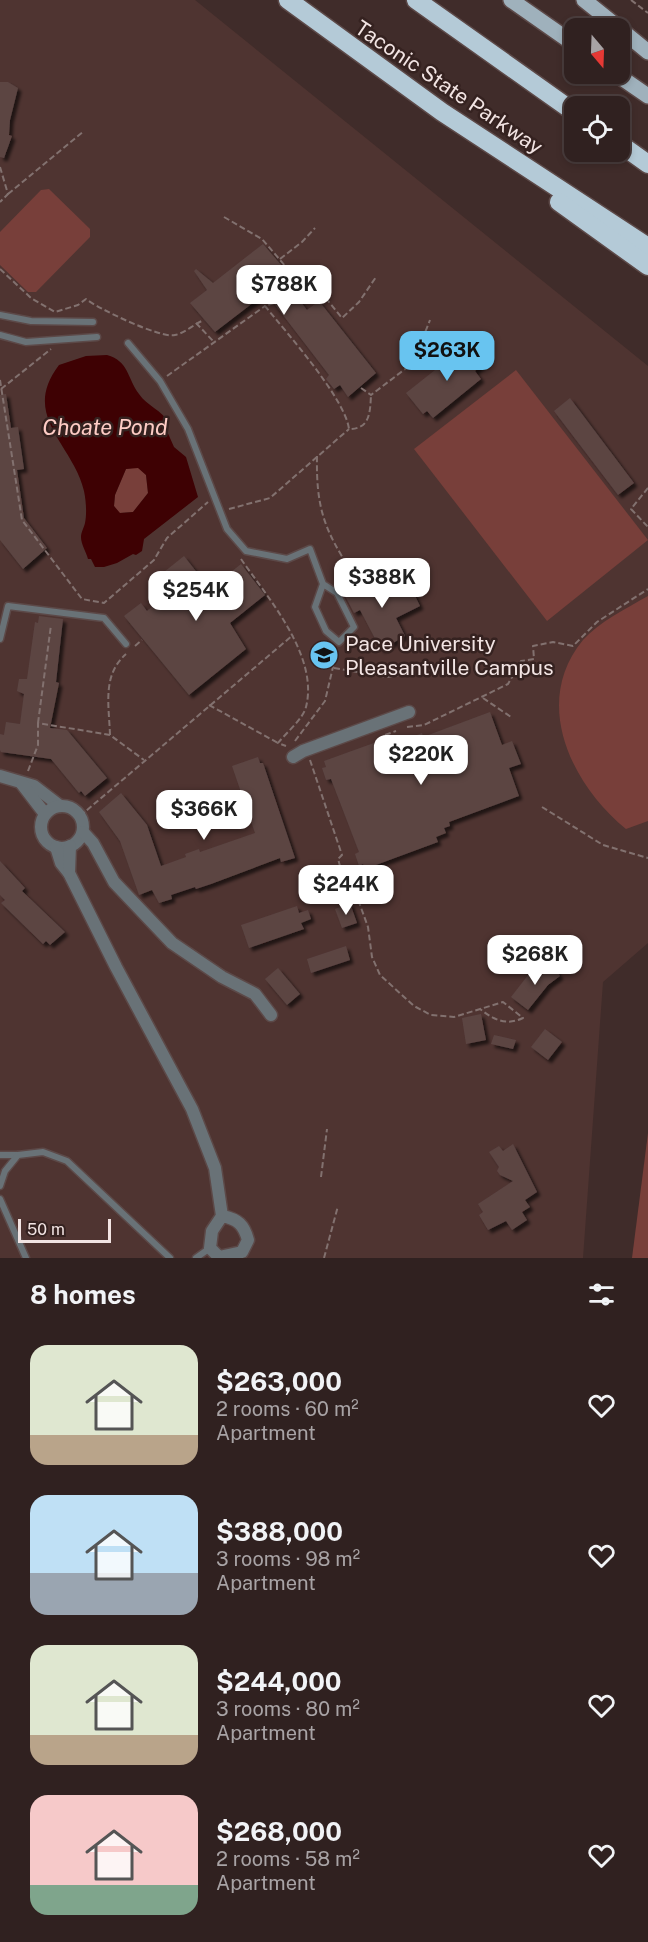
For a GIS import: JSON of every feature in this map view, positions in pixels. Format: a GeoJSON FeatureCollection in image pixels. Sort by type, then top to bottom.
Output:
{"type":"FeatureCollection","features":[{"type":"Feature","properties":{"kind":"highway","name":"Taconic State Parkway"},"geometry":{"type":"LineString","coordinates":[[288,0],[479,136],[648,247]]}},
{"type":"Feature","properties":{"kind":"highway"},"geometry":{"type":"LineString","coordinates":[[416,0],[564,105]]}},
{"type":"Feature","properties":{"kind":"highway"},"geometry":{"type":"LineString","coordinates":[[479,136],[566,208],[648,267]]}},
{"type":"Feature","properties":{"kind":"highway"},"geometry":{"type":"LineString","coordinates":[[630,151],[648,164]]}},
{"type":"Feature","properties":{"kind":"main road"},"geometry":{"type":"LineString","coordinates":[[511,0],[564,37]]}},
{"type":"Feature","properties":{"kind":"main road"},"geometry":{"type":"LineString","coordinates":[[584,0],[606,18]]}},
{"type":"Feature","properties":{"kind":"main road"},"geometry":{"type":"LineString","coordinates":[[630,38],[648,52]]}},
{"type":"Feature","properties":{"kind":"main road"},"geometry":{"type":"LineString","coordinates":[[630,84],[648,96]]}},
{"type":"Feature","properties":{"kind":"street"},"geometry":{"type":"LineString","coordinates":[[296,755],[409,712]]}},
{"type":"Feature","properties":{"kind":"street"},"geometry":{"type":"LineString","coordinates":[[0,776],[34,786],[60,806],[71,808],[80,816],[69,873]]}},
{"type":"Feature","properties":{"kind":"street"},"geometry":{"type":"LineString","coordinates":[[22,784],[45,814]]}},
{"type":"Feature","properties":{"kind":"street"},"geometry":{"type":"LineString","coordinates":[[60,806],[45,814],[41,826],[42,833],[45,839],[56,847],[61,863],[69,873],[192,1109],[215,1168],[222,1216],[212,1231],[210,1248],[219,1257],[242,1252],[248,1240],[244,1227],[234,1218],[222,1216]]}},
{"type":"Feature","properties":{"kind":"street"},"geometry":{"type":"LineString","coordinates":[[56,847],[76,840]]}},
{"type":"Feature","properties":{"kind":"street"},"geometry":{"type":"LineString","coordinates":[[76,840],[85,851],[97,854],[114,882],[172,943],[222,977],[255,994],[271,1015]]}},
{"type":"Feature","properties":{"kind":"lane"},"geometry":{"type":"LineString","coordinates":[[0,315],[31,321],[93,322]]}},
{"type":"Feature","properties":{"kind":"lane"},"geometry":{"type":"LineString","coordinates":[[0,335],[26,342],[60,342],[97,337]]}},
{"type":"Feature","properties":{"kind":"lane"},"geometry":{"type":"LineString","coordinates":[[128,343],[160,381],[188,429],[226,530],[246,551],[287,559],[310,549],[323,584],[337,593],[354,627],[339,642],[326,631],[315,607],[323,584]]}},
{"type":"Feature","properties":{"kind":"lane"},"geometry":{"type":"LineString","coordinates":[[0,639],[8,606],[104,618],[126,644]]}},
{"type":"Feature","properties":{"kind":"lane"},"geometry":{"type":"LineString","coordinates":[[0,1155],[43,1152],[67,1161],[170,1258]]}},
{"type":"Feature","properties":{"kind":"lane"},"geometry":{"type":"LineString","coordinates":[[0,1186],[5,1171],[18,1155]]}},
{"type":"Feature","properties":{"kind":"lane"},"geometry":{"type":"LineString","coordinates":[[0,1199],[26,1258]]}},
{"type":"Feature","properties":{"kind":"lane"},"geometry":{"type":"LineString","coordinates":[[196,1258],[210,1248]]}},
{"type":"Feature","properties":{"kind":"path"},"geometry":{"type":"LineString","coordinates":[[632,0],[648,13]]}},
{"type":"Feature","properties":{"kind":"path"},"geometry":{"type":"LineString","coordinates":[[0,202],[84,131]]}},
{"type":"Feature","properties":{"kind":"path"},"geometry":{"type":"LineString","coordinates":[[0,167],[8,194]]}},
{"type":"Feature","properties":{"kind":"path"},"geometry":{"type":"LineString","coordinates":[[224,217],[262,238],[293,275],[307,275],[342,318],[359,302],[376,277]]}},
{"type":"Feature","properties":{"kind":"path"},"geometry":{"type":"LineString","coordinates":[[280,259],[302,242],[315,228]]}},
{"type":"Feature","properties":{"kind":"path"},"geometry":{"type":"LineString","coordinates":[[0,269],[31,298],[55,312],[78,305],[86,298],[98,309],[162,336],[174,336],[204,320]]}},
{"type":"Feature","properties":{"kind":"path"},"geometry":{"type":"LineString","coordinates":[[160,381],[265,306],[274,303]]}},
{"type":"Feature","properties":{"kind":"path"},"geometry":{"type":"LineString","coordinates":[[265,306],[323,381],[348,418],[349,429]]}},
{"type":"Feature","properties":{"kind":"path"},"geometry":{"type":"LineString","coordinates":[[220,512],[270,498],[349,429],[359,429],[366,423],[370,414],[371,395],[413,363],[430,320]]}},
{"type":"Feature","properties":{"kind":"path"},"geometry":{"type":"LineString","coordinates":[[196,323],[214,342]]}},
{"type":"Feature","properties":{"kind":"path"},"geometry":{"type":"LineString","coordinates":[[1,389],[60,342]]}},
{"type":"Feature","properties":{"kind":"path"},"geometry":{"type":"LineString","coordinates":[[0,380],[22,520],[82,599],[104,603],[154,560],[167,538],[215,496]]}},
{"type":"Feature","properties":{"kind":"path"},"geometry":{"type":"LineString","coordinates":[[360,388],[371,395]]}},
{"type":"Feature","properties":{"kind":"path"},"geometry":{"type":"LineString","coordinates":[[317,456],[316,487],[324,524],[352,572],[346,590]]}},
{"type":"Feature","properties":{"kind":"path"},"geometry":{"type":"LineString","coordinates":[[648,488],[631,509],[648,527]]}},
{"type":"Feature","properties":{"kind":"path"},"geometry":{"type":"LineString","coordinates":[[240,558],[293,634],[308,683],[306,709],[278,743]]}},
{"type":"Feature","properties":{"kind":"path"},"geometry":{"type":"LineString","coordinates":[[406,727],[424,725],[508,684],[521,661],[534,658],[533,646],[553,642],[573,646],[597,622],[648,589]]}},
{"type":"Feature","properties":{"kind":"path"},"geometry":{"type":"LineString","coordinates":[[22,784],[38,745],[38,723],[51,625]]}},
{"type":"Feature","properties":{"kind":"path"},"geometry":{"type":"LineString","coordinates":[[80,816],[293,634]]}},
{"type":"Feature","properties":{"kind":"path"},"geometry":{"type":"LineString","coordinates":[[110,735],[108,692],[114,665],[142,640]]}},
{"type":"Feature","properties":{"kind":"path"},"geometry":{"type":"LineString","coordinates":[[209,705],[289,747],[305,731],[325,701],[339,642]]}},
{"type":"Feature","properties":{"kind":"path"},"geometry":{"type":"LineString","coordinates":[[333,668],[387,678],[399,675]]}},
{"type":"Feature","properties":{"kind":"path"},"geometry":{"type":"LineString","coordinates":[[483,698],[511,717]]}},
{"type":"Feature","properties":{"kind":"path"},"geometry":{"type":"LineString","coordinates":[[38,723],[110,735],[144,760]]}},
{"type":"Feature","properties":{"kind":"path"},"geometry":{"type":"LineString","coordinates":[[380,736],[397,731]]}},
{"type":"Feature","properties":{"kind":"path"},"geometry":{"type":"LineString","coordinates":[[296,755],[309,758],[342,855],[338,859],[342,873],[352,884],[368,927],[372,957],[380,975],[414,1005],[431,1015],[454,1017],[502,1002],[523,1018],[513,1023],[494,1020],[480,1009]]}},
{"type":"Feature","properties":{"kind":"path"},"geometry":{"type":"LineString","coordinates":[[542,807],[603,845],[648,858]]}},
{"type":"Feature","properties":{"kind":"path"},"geometry":{"type":"LineString","coordinates":[[321,1177],[327,1129]]}},
{"type":"Feature","properties":{"kind":"path"},"geometry":{"type":"LineString","coordinates":[[324,1258],[338,1206]]}},
{"type":"Feature","properties":{"kind":"shaded area","name":"Pace University Pleasantville Campus"},"geometry":{"type":"Polygon","coordinates":[[[0,0],[195,0],[648,366],[648,943],[603,982],[583,1258],[0,1258],[0,0]]]}},
{"type":"Feature","properties":{"kind":"shaded area"},"geometry":{"type":"Polygon","coordinates":[[[49,189],[90,229],[90,237],[36,292],[28,292],[0,265],[0,232],[41,190],[49,189]]]}},
{"type":"Feature","properties":{"kind":"shaded area"},"geometry":{"type":"Polygon","coordinates":[[[516,370],[648,540],[547,621],[414,449],[516,370]]]}},
{"type":"Feature","properties":{"kind":"shaded area"},"geometry":{"type":"Polygon","coordinates":[[[138,467],[146,475],[148,493],[133,512],[119,513],[114,506],[115,495],[126,469],[138,467]]]}},
{"type":"Feature","properties":{"kind":"shaded area"},"geometry":{"type":"Polygon","coordinates":[[[648,596],[648,821],[626,829],[589,790],[575,766],[565,742],[560,716],[560,690],[568,664],[583,640],[605,621],[648,596]]]}},
{"type":"Feature","properties":{"kind":"shaded area"},"geometry":{"type":"Polygon","coordinates":[[[648,1133],[648,1258],[632,1258],[648,1133]]]}},
{"type":"Feature","properties":{"kind":"water","name":"Choate Pond"},"geometry":{"type":"Polygon","coordinates":[[[107,355],[120,361],[124,366],[142,398],[159,411],[169,423],[166,429],[174,447],[186,457],[198,497],[144,539],[142,551],[104,567],[95,567],[91,559],[88,559],[81,540],[86,511],[84,491],[78,474],[53,430],[47,415],[45,400],[48,383],[59,365],[86,356],[107,355]],[[138,468],[126,469],[115,495],[114,506],[120,513],[133,512],[148,493],[146,475],[138,468]]]}},
{"type":"Feature","properties":{"kind":"building"},"geometry":{"type":"Polygon","coordinates":[[[0,82],[8,82],[18,88],[10,120],[9,135],[12,136],[4,158],[0,157],[0,82]]]}},
{"type":"Feature","properties":{"kind":"building"},"geometry":{"type":"Polygon","coordinates":[[[263,244],[289,274],[283,278],[307,310],[319,301],[376,373],[348,397],[340,385],[334,389],[326,379],[329,375],[266,293],[215,332],[190,303],[207,290],[194,271],[196,269],[213,283],[263,244]]]}},
{"type":"Feature","properties":{"kind":"building"},"geometry":{"type":"Polygon","coordinates":[[[469,343],[485,363],[475,371],[481,379],[433,418],[427,411],[423,414],[406,393],[469,343]]]}},
{"type":"Feature","properties":{"kind":"building"},"geometry":{"type":"Polygon","coordinates":[[[6,394],[11,428],[18,427],[24,469],[17,470],[24,518],[47,548],[23,569],[0,540],[0,395],[6,394]]]}},
{"type":"Feature","properties":{"kind":"building"},"geometry":{"type":"Polygon","coordinates":[[[570,398],[634,483],[618,495],[554,411],[570,398]]]}},
{"type":"Feature","properties":{"kind":"building"},"geometry":{"type":"Polygon","coordinates":[[[184,556],[210,589],[241,564],[265,595],[230,623],[246,649],[189,695],[124,616],[141,603],[147,611],[166,595],[154,580],[184,556]]]}},
{"type":"Feature","properties":{"kind":"building"},"geometry":{"type":"Polygon","coordinates":[[[375,575],[386,595],[409,583],[420,606],[396,618],[405,636],[381,650],[360,610],[354,613],[343,592],[375,575]]]}},
{"type":"Feature","properties":{"kind":"building"},"geometry":{"type":"Polygon","coordinates":[[[39,616],[63,619],[56,682],[59,683],[50,728],[67,730],[107,778],[85,796],[81,791],[79,793],[51,759],[0,750],[0,734],[4,735],[6,722],[20,724],[24,694],[17,691],[19,679],[27,679],[35,622],[38,623],[39,616]]]}},
{"type":"Feature","properties":{"kind":"building"},"geometry":{"type":"Polygon","coordinates":[[[490,712],[502,745],[512,741],[521,764],[509,768],[519,796],[449,822],[450,826],[444,828],[446,833],[436,837],[438,842],[365,869],[363,864],[359,866],[355,854],[359,852],[331,779],[326,780],[322,768],[326,767],[324,761],[396,735],[399,742],[422,733],[423,737],[490,712]]]}},
{"type":"Feature","properties":{"kind":"building"},"geometry":{"type":"Polygon","coordinates":[[[258,757],[260,763],[263,763],[295,858],[281,862],[280,858],[211,884],[171,895],[172,899],[159,903],[152,890],[139,895],[120,841],[99,812],[121,793],[147,825],[161,866],[186,857],[185,854],[199,849],[200,852],[255,833],[232,766],[258,757]]]}},
{"type":"Feature","properties":{"kind":"building"},"geometry":{"type":"Polygon","coordinates":[[[0,861],[25,888],[22,891],[65,932],[50,945],[46,941],[43,944],[1,903],[5,900],[0,895],[0,861]]]}},
{"type":"Feature","properties":{"kind":"building"},"geometry":{"type":"Polygon","coordinates":[[[350,903],[357,923],[342,928],[335,909],[350,903]]]}},
{"type":"Feature","properties":{"kind":"building"},"geometry":{"type":"Polygon","coordinates":[[[297,906],[299,913],[308,910],[311,919],[301,923],[304,929],[249,948],[241,925],[297,906]]]}},
{"type":"Feature","properties":{"kind":"building"},"geometry":{"type":"Polygon","coordinates":[[[346,946],[350,960],[311,973],[307,959],[346,946]]]}},
{"type":"Feature","properties":{"kind":"building"},"geometry":{"type":"Polygon","coordinates":[[[551,962],[560,976],[548,985],[528,1010],[511,997],[532,970],[535,973],[551,962]]]}},
{"type":"Feature","properties":{"kind":"building"},"geometry":{"type":"Polygon","coordinates":[[[278,968],[300,994],[287,1005],[265,979],[278,968]]]}},
{"type":"Feature","properties":{"kind":"building"},"geometry":{"type":"Polygon","coordinates":[[[481,1014],[486,1040],[466,1044],[462,1018],[481,1014]]]}},
{"type":"Feature","properties":{"kind":"building"},"geometry":{"type":"Polygon","coordinates":[[[545,1029],[562,1042],[548,1060],[531,1047],[545,1029]]]}},
{"type":"Feature","properties":{"kind":"building"},"geometry":{"type":"Polygon","coordinates":[[[494,1035],[516,1040],[513,1049],[491,1044],[494,1035]]]}},
{"type":"Feature","properties":{"kind":"building"},"geometry":{"type":"Polygon","coordinates":[[[513,1144],[537,1192],[525,1200],[530,1207],[522,1212],[527,1220],[512,1230],[506,1221],[488,1230],[479,1215],[483,1212],[478,1204],[513,1181],[500,1175],[497,1171],[499,1167],[489,1152],[499,1146],[503,1151],[513,1144]]]}},
{"type":"Feature","properties":{"kind":"place","name":"Pace University Pleasantville Campus"},"geometry":{"type":"Point","coordinates":[324,655]}}]}
